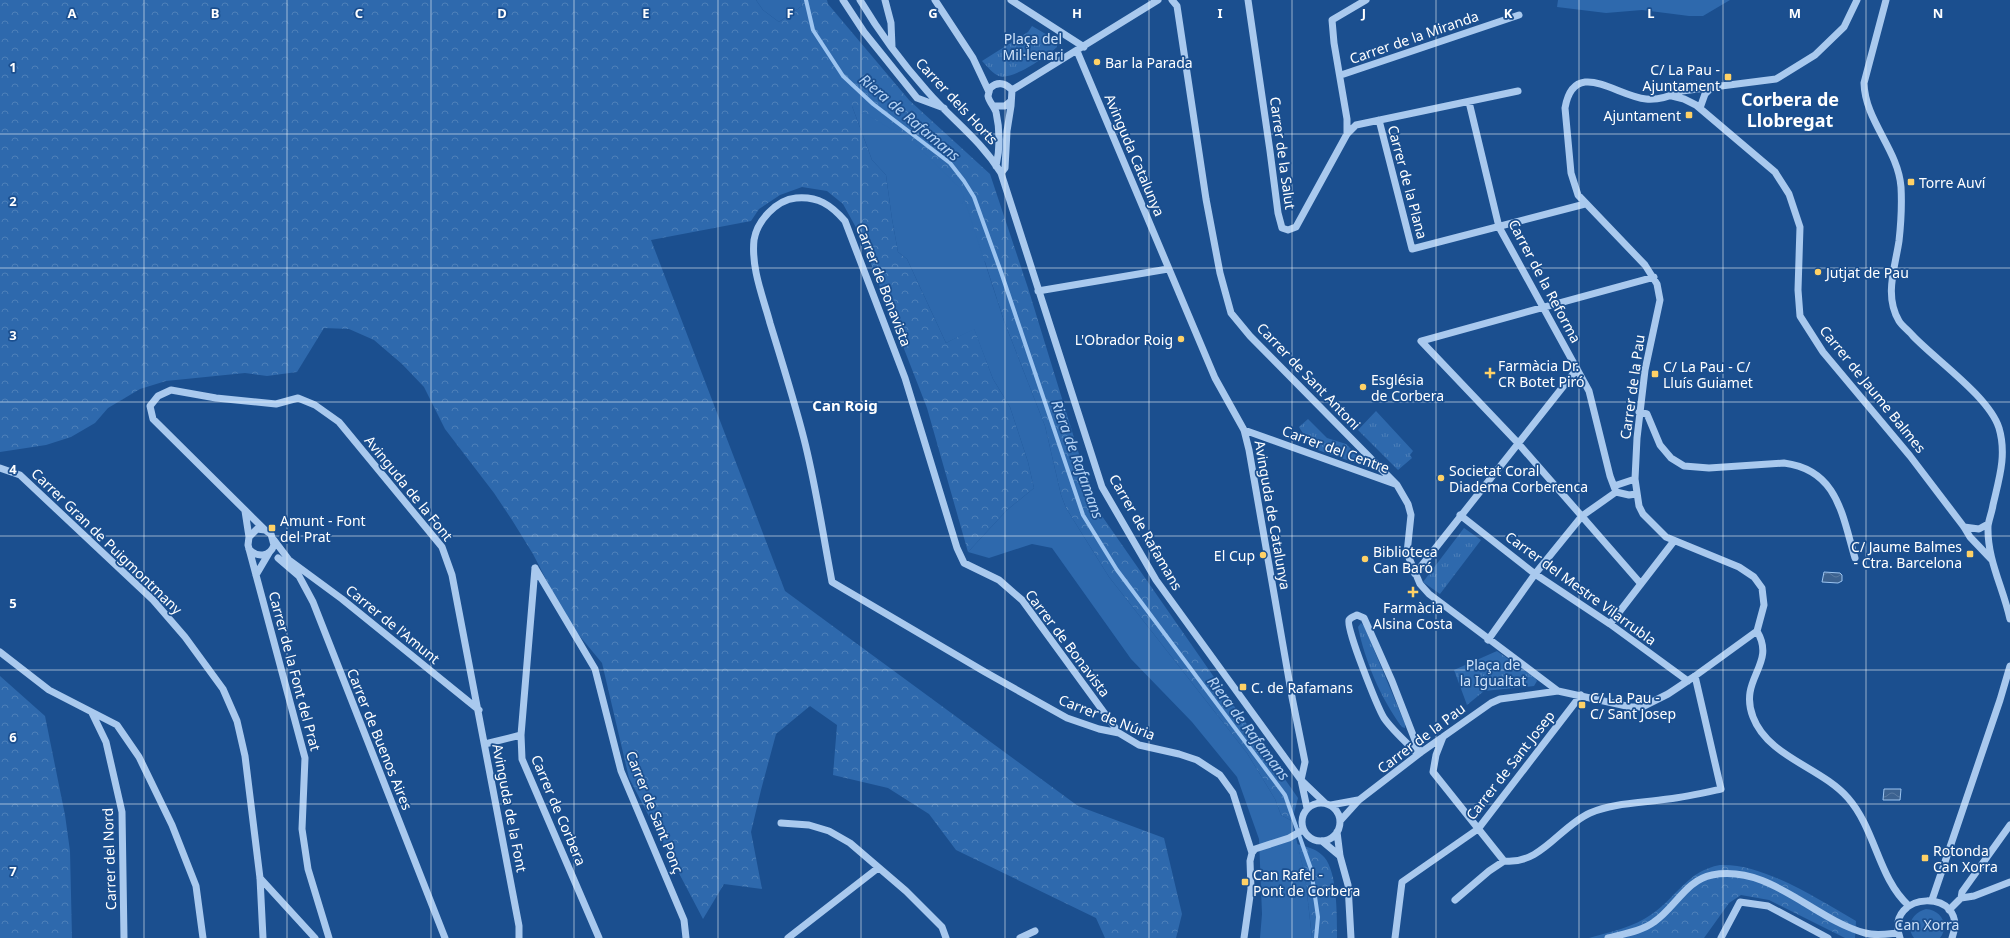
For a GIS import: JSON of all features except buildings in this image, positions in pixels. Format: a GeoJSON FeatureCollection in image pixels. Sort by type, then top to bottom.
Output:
{"type":"FeatureCollection","features":[{"type":"Feature","properties":{"kind":"street","name":"Carrer dels Horts"},"geometry":{"type":"LineString","coordinates":[[843,0],[861,28],[917,98],[944,109]]}},
{"type":"Feature","properties":{"kind":"street","name":"Carrer dels Horts"},"geometry":{"type":"LineString","coordinates":[[860,0],[892,47],[928,92],[976,140],[1001,173]]}},
{"type":"Feature","properties":{"kind":"street"},"geometry":{"type":"LineString","coordinates":[[885,0],[891,23],[892,47]]}},
{"type":"Feature","properties":{"kind":"street"},"geometry":{"type":"LineString","coordinates":[[935,0],[973,58],[989,92],[989,100],[994,106],[998,126],[998,155],[996,166]]}},
{"type":"Feature","properties":{"kind":"street"},"geometry":{"type":"LineString","coordinates":[[1010,0],[1084,47]]}},
{"type":"Feature","properties":{"kind":"street"},"geometry":{"type":"LineString","coordinates":[[1012,90],[1158,0]]}},
{"type":"Feature","properties":{"kind":"street","name":"Carrer de Sant Antoni"},"geometry":{"type":"LineString","coordinates":[[1172,0],[1177,6],[1206,199],[1220,273],[1231,313],[1250,336],[1397,485],[1410,509],[1411,521],[1407,553],[1415,574],[1429,594],[1488,640],[1558,691]]}},
{"type":"Feature","properties":{"kind":"street","name":"Carrer de la Salut"},"geometry":{"type":"LineString","coordinates":[[1248,0],[1278,213],[1282,228],[1288,230],[1296,226],[1347,134],[1356,125],[1518,91]]}},
{"type":"Feature","properties":{"kind":"street"},"geometry":{"type":"LineString","coordinates":[[1347,134],[1348,124],[1334,43],[1332,20],[1366,0]]}},
{"type":"Feature","properties":{"kind":"street","name":"Carrer de la Pau"},"geometry":{"type":"LineString","coordinates":[[1340,821],[1359,800],[1419,753],[1491,702],[1500,699],[1558,691],[1631,707],[1642,707],[1664,696],[1688,681],[1757,631],[1763,614],[1764,596],[1762,588],[1754,577],[1739,567],[1666,537],[1643,514],[1636,494],[1639,412],[1645,370],[1660,300],[1658,289],[1654,277],[1640,260],[1585,204],[1573,185],[1564,116],[1566,100],[1574,88],[1584,82],[1597,83],[1629,95],[1646,99],[1672,96],[1682,91],[1776,79],[1815,55],[1844,27],[1857,0]]}},
{"type":"Feature","properties":{"kind":"street"},"geometry":{"type":"LineString","coordinates":[[1886,0],[1864,83],[1865,95],[1869,108],[1891,150],[1898,170],[1901,185],[1901,224],[1891,284],[1892,300],[1899,322],[1993,413],[2002,443],[2003,460],[1988,524],[1991,559],[2010,619]]}},
{"type":"Feature","properties":{"kind":"street","name":"Carrer de la Miranda"},"geometry":{"type":"LineString","coordinates":[[1340,75],[1519,15]]}},
{"type":"Feature","properties":{"kind":"street","name":"Avinguda Catalunya"},"geometry":{"type":"LineString","coordinates":[[1077,51],[1168,269]]}},
{"type":"Feature","properties":{"kind":"street"},"geometry":{"type":"LineString","coordinates":[[989,92],[993,86],[1001,83],[1005,84],[1012,90]]}},
{"type":"Feature","properties":{"kind":"street"},"geometry":{"type":"LineString","coordinates":[[1700,108],[1705,94],[1712,87]]}},
{"type":"Feature","properties":{"kind":"street"},"geometry":{"type":"LineString","coordinates":[[1001,173],[1005,168],[1007,130],[1012,90]]}},
{"type":"Feature","properties":{"kind":"street","name":"Carrer de Jaume Balmes"},"geometry":{"type":"LineString","coordinates":[[1672,96],[1684,99],[1700,108],[1775,172],[1789,194],[1800,227],[1798,290],[1800,316],[1823,352],[1910,456],[1970,537],[1991,559]]}},
{"type":"Feature","properties":{"kind":"street"},"geometry":{"type":"LineString","coordinates":[[994,106],[1005,106],[1011,101]]}},
{"type":"Feature","properties":{"kind":"street","name":"Carrer de la Reforma"},"geometry":{"type":"LineString","coordinates":[[1469,102],[1499,227],[1542,308],[1589,391],[1610,476],[1615,489]]}},
{"type":"Feature","properties":{"kind":"street","name":"Carrer de la Plana"},"geometry":{"type":"LineString","coordinates":[[1379,120],[1412,249],[1499,227]]}},
{"type":"Feature","properties":{"kind":"street","name":"Carrer de Rafamans"},"geometry":{"type":"LineString","coordinates":[[1001,173],[1102,487],[1156,580],[1301,780],[1328,804]]}},
{"type":"Feature","properties":{"kind":"street","name":"Carrer de Bonavista"},"geometry":{"type":"LineString","coordinates":[[874,606],[832,582],[804,441],[756,269],[754,239],[766,215],[778,204],[794,198],[809,198],[823,201],[835,210],[845,221],[905,378],[957,548],[964,562],[999,580],[1022,600],[1119,733]]}},
{"type":"Feature","properties":{"kind":"street"},"geometry":{"type":"LineString","coordinates":[[1499,227],[1585,204]]}},
{"type":"Feature","properties":{"kind":"street"},"geometry":{"type":"LineString","coordinates":[[1038,291],[1168,269]]}},
{"type":"Feature","properties":{"kind":"street","name":"Avinguda de Catalunya"},"geometry":{"type":"LineString","coordinates":[[1168,269],[1216,378],[1244,430],[1249,450],[1292,697],[1305,762],[1301,780]]}},
{"type":"Feature","properties":{"kind":"street"},"geometry":{"type":"LineString","coordinates":[[1641,584],[1518,442],[1421,341],[1654,277]]}},
{"type":"Feature","properties":{"kind":"street"},"geometry":{"type":"LineString","coordinates":[[1415,574],[1460,515],[1577,369]]}},
{"type":"Feature","properties":{"kind":"street","name":"Avinguda de la Font"},"geometry":{"type":"LineString","coordinates":[[265,530],[153,419],[150,406],[158,396],[171,390],[216,398],[276,404],[298,398],[316,405],[339,422],[442,547],[452,575],[479,710],[519,926],[519,938]]}},
{"type":"Feature","properties":{"kind":"street"},"geometry":{"type":"LineString","coordinates":[[1639,412],[1648,414],[1660,445],[1666,453],[1684,466],[1709,468],[1784,463],[1795,464],[1816,474],[1828,484],[1838,500],[1855,558]]}},
{"type":"Feature","properties":{"kind":"street","name":"Carrer del Centre"},"geometry":{"type":"LineString","coordinates":[[1244,430],[1397,485]]}},
{"type":"Feature","properties":{"kind":"street","name":"Carrer Gran de Puigmontmany"},"geometry":{"type":"LineString","coordinates":[[0,468],[20,475],[153,600],[186,637],[223,689],[237,721],[245,756],[260,878],[263,938]]}},
{"type":"Feature","properties":{"kind":"street"},"geometry":{"type":"LineString","coordinates":[[1488,640],[1535,574],[1582,516],[1615,489],[1636,479]]}},
{"type":"Feature","properties":{"kind":"street"},"geometry":{"type":"LineString","coordinates":[[1615,489],[1629,495],[1636,494]]}},
{"type":"Feature","properties":{"kind":"street"},"geometry":{"type":"LineString","coordinates":[[245,510],[249,537],[249,549],[254,554],[266,554],[274,540],[271,534],[265,530],[257,530],[249,537]]}},
{"type":"Feature","properties":{"kind":"street","name":"Carrer del Mestre Vilarrubla"},"geometry":{"type":"LineString","coordinates":[[1460,515],[1535,574],[1610,624],[1688,681]]}},
{"type":"Feature","properties":{"kind":"street"},"geometry":{"type":"LineString","coordinates":[[1964,527],[1979,529],[1988,524]]}},
{"type":"Feature","properties":{"kind":"street","name":"Carrer de l'Amunt"},"geometry":{"type":"LineString","coordinates":[[274,540],[289,560],[342,599],[479,710]]}},
{"type":"Feature","properties":{"kind":"street"},"geometry":{"type":"LineString","coordinates":[[1610,624],[1674,541]]}},
{"type":"Feature","properties":{"kind":"street","name":"Carrer de la Font del Prat"},"geometry":{"type":"LineString","coordinates":[[249,549],[305,758],[302,829],[308,870],[329,938]]}},
{"type":"Feature","properties":{"kind":"street","name":"Carrer de l'Amunt"},"geometry":{"type":"LineString","coordinates":[[266,554],[289,560]]}},
{"type":"Feature","properties":{"kind":"street","name":"Carrer de la Font del Prat"},"geometry":{"type":"LineString","coordinates":[[256,575],[266,554]]}},
{"type":"Feature","properties":{"kind":"street","name":"Carrer de Buenos Aires"},"geometry":{"type":"LineString","coordinates":[[278,558],[299,576],[313,602],[445,938]]}},
{"type":"Feature","properties":{"kind":"street","name":"Carrer de Corbera"},"geometry":{"type":"LineString","coordinates":[[535,568],[521,735],[522,759],[599,938]]}},
{"type":"Feature","properties":{"kind":"street","name":"Carrer de Sant Ponç"},"geometry":{"type":"LineString","coordinates":[[535,568],[595,669],[621,771],[684,920],[686,938]]}},
{"type":"Feature","properties":{"kind":"street","name":"Carrer de Núria"},"geometry":{"type":"LineString","coordinates":[[874,606],[985,672],[1067,718],[1099,729],[1119,733],[1140,745],[1197,760],[1220,775],[1232,793],[1253,851]]}},
{"type":"Feature","properties":{"kind":"street"},"geometry":{"type":"LineString","coordinates":[[1357,615],[1364,618],[1410,725],[1419,753],[1384,718],[1364,671],[1348,625],[1349,620],[1352,617],[1357,615]]}},
{"type":"Feature","properties":{"kind":"street"},"geometry":{"type":"LineString","coordinates":[[1757,631],[1763,640],[1764,654],[1753,678],[1749,697],[1750,706],[1757,726],[1762,734],[1772,744],[1819,775],[1848,798],[1861,818],[1894,890],[1909,906]]}},
{"type":"Feature","properties":{"kind":"street"},"geometry":{"type":"LineString","coordinates":[[0,652],[49,690],[117,725],[139,757],[172,825],[196,886],[203,938]]}},
{"type":"Feature","properties":{"kind":"street"},"geometry":{"type":"LineString","coordinates":[[1932,900],[2000,700],[2010,666]]}},
{"type":"Feature","properties":{"kind":"street"},"geometry":{"type":"LineString","coordinates":[[1455,900],[1489,871],[1504,861],[1514,862],[1529,858],[1548,846],[1568,827],[1590,813],[1615,807],[1694,796],[1721,789],[1695,676]]}},
{"type":"Feature","properties":{"kind":"street","name":"Carrer de Sant Josep"},"geometry":{"type":"LineString","coordinates":[[1395,938],[1402,882],[1478,829],[1582,696]]}},
{"type":"Feature","properties":{"kind":"street","name":"Carrer del Nord"},"geometry":{"type":"LineString","coordinates":[[92,712],[106,742],[122,812],[124,938]]}},
{"type":"Feature","properties":{"kind":"street"},"geometry":{"type":"LineString","coordinates":[[485,744],[521,735]]}},
{"type":"Feature","properties":{"kind":"street"},"geometry":{"type":"LineString","coordinates":[[1443,737],[1436,755],[1433,772],[1504,861]]}},
{"type":"Feature","properties":{"kind":"street","name":"Carrer de Rafamans"},"geometry":{"type":"LineString","coordinates":[[1301,780],[1307,808]]}},
{"type":"Feature","properties":{"kind":"street","name":"Carrer de la Pau"},"geometry":{"type":"LineString","coordinates":[[1328,804],[1359,800]]}},
{"type":"Feature","properties":{"kind":"street"},"geometry":{"type":"LineString","coordinates":[[1337,832],[1331,838],[1322,841],[1313,840],[1303,830],[1303,815],[1307,808],[1316,803],[1328,804],[1338,812],[1340,821],[1337,832],[1340,856],[1348,885],[1351,938]]}},
{"type":"Feature","properties":{"kind":"street"},"geometry":{"type":"LineString","coordinates":[[781,823],[809,825],[829,831],[850,843],[906,891],[942,927],[946,938]]}},
{"type":"Feature","properties":{"kind":"street"},"geometry":{"type":"LineString","coordinates":[[1949,910],[1961,898],[1962,892],[1968,886],[2010,825]]}},
{"type":"Feature","properties":{"kind":"street"},"geometry":{"type":"LineString","coordinates":[[1244,938],[1251,889],[1250,861],[1253,851],[1289,838],[1303,830]]}},
{"type":"Feature","properties":{"kind":"street"},"geometry":{"type":"LineString","coordinates":[[1322,841],[1340,856]]}},
{"type":"Feature","properties":{"kind":"street"},"geometry":{"type":"LineString","coordinates":[[788,938],[878,868]]}},
{"type":"Feature","properties":{"kind":"street"},"geometry":{"type":"LineString","coordinates":[[1608,938],[1654,923],[1683,893],[1701,879],[1728,874],[1746,876],[1774,886],[1842,924],[1860,931],[1876,934],[1899,935],[1900,918],[1909,906],[1916,902],[1932,900],[1942,904],[1949,910],[1955,925],[1952,938]]}},
{"type":"Feature","properties":{"kind":"street"},"geometry":{"type":"LineString","coordinates":[[260,878],[315,938]]}},
{"type":"Feature","properties":{"kind":"street"},"geometry":{"type":"LineString","coordinates":[[1961,898],[1974,896],[2010,882]]}},
{"type":"Feature","properties":{"kind":"street"},"geometry":{"type":"LineString","coordinates":[[1968,886],[1974,896]]}},
{"type":"Feature","properties":{"kind":"street"},"geometry":{"type":"LineString","coordinates":[[1721,938],[1740,902],[1768,906],[1828,938]]}},
{"type":"Feature","properties":{"kind":"street"},"geometry":{"type":"LineString","coordinates":[[1020,938],[1035,931]]}},
{"type":"Feature","properties":{"kind":"green space"},"geometry":{"type":"Polygon","coordinates":[[[0,0],[756,0],[763,10],[779,22],[802,6],[800,0],[827,0],[828,4],[909,100],[990,174],[1028,288],[1095,506],[1298,798],[1292,821],[1281,815],[1275,799],[1247,753],[1109,577],[1066,508],[1061,495],[1045,426],[1004,321],[985,262],[852,106],[872,160],[886,175],[898,252],[907,259],[946,343],[974,328],[993,379],[1010,407],[1028,462],[1034,488],[1007,510],[968,552],[927,408],[859,233],[843,204],[827,191],[802,187],[780,195],[759,209],[751,221],[651,240],[785,591],[1078,806],[1164,838],[1182,914],[1176,938],[1105,938],[1096,918],[956,850],[929,814],[888,788],[833,775],[837,725],[810,706],[776,734],[761,790],[751,832],[762,889],[724,884],[703,919],[629,778],[602,663],[568,622],[533,554],[494,493],[445,429],[424,387],[402,364],[374,340],[349,329],[324,328],[297,372],[267,376],[245,373],[166,381],[140,389],[108,408],[95,423],[71,437],[46,445],[0,452],[0,0]]]}},
{"type":"Feature","properties":{"kind":"green space"},"geometry":{"type":"Polygon","coordinates":[[[756,0],[800,0],[802,6],[779,22],[763,10],[756,0]]]}},
{"type":"Feature","properties":{"kind":"green space"},"geometry":{"type":"Polygon","coordinates":[[[1558,0],[1730,0],[1703,16],[1689,16],[1642,10],[1606,13],[1557,7],[1558,0]]]}},
{"type":"Feature","properties":{"kind":"green space","name":"Plaça del Mil·lenari"},"geometry":{"type":"Polygon","coordinates":[[[1032,26],[1056,40],[1057,47],[1029,67],[1005,77],[995,74],[982,61],[1028,32],[1032,26]]]}},
{"type":"Feature","properties":{"kind":"green space"},"geometry":{"type":"Polygon","coordinates":[[[852,106],[912,141],[961,189],[1004,321],[1045,426],[1061,495],[1066,508],[1109,577],[1247,753],[1275,799],[1281,815],[1292,821],[1305,875],[1312,938],[1260,938],[1262,914],[1259,839],[1237,777],[1192,722],[1131,659],[1052,548],[1032,544],[989,558],[968,552],[1007,510],[1034,488],[1028,462],[1010,407],[993,379],[974,329],[946,343],[907,259],[898,252],[886,175],[872,160],[852,106]]]}},
{"type":"Feature","properties":{"kind":"green space"},"geometry":{"type":"Polygon","coordinates":[[[1376,411],[1413,451],[1410,455],[1412,458],[1398,470],[1358,430],[1376,411]]]}},
{"type":"Feature","properties":{"kind":"green space"},"geometry":{"type":"Polygon","coordinates":[[[1308,419],[1327,438],[1346,444],[1370,468],[1312,448],[1299,427],[1308,419]]]}},
{"type":"Feature","properties":{"kind":"green space"},"geometry":{"type":"Polygon","coordinates":[[[1464,528],[1481,540],[1440,594],[1423,582],[1464,528]]]}},
{"type":"Feature","properties":{"kind":"green space"},"geometry":{"type":"Polygon","coordinates":[[[1361,623],[1364,626],[1405,724],[1405,728],[1402,727],[1387,704],[1369,666],[1358,627],[1361,623]]]}},
{"type":"Feature","properties":{"kind":"green space","name":"Plaça de la Igualtat"},"geometry":{"type":"Polygon","coordinates":[[[1497,651],[1537,681],[1534,686],[1484,691],[1467,705],[1454,670],[1497,651]]]}},
{"type":"Feature","properties":{"kind":"green space"},"geometry":{"type":"Polygon","coordinates":[[[0,676],[45,716],[65,815],[70,851],[72,938],[0,938],[0,676]]]}},
{"type":"Feature","properties":{"kind":"green space"},"geometry":{"type":"Polygon","coordinates":[[[1297,844],[1316,851],[1327,861],[1334,882],[1336,894],[1337,938],[1312,938],[1305,875],[1297,844]]]}},
{"type":"Feature","properties":{"kind":"green space"},"geometry":{"type":"Polygon","coordinates":[[[1720,865],[1737,866],[1755,870],[1791,884],[1856,921],[1855,938],[1845,938],[1769,900],[1741,895],[1729,903],[1704,938],[1589,938],[1622,929],[1645,919],[1661,907],[1683,885],[1699,873],[1720,865]]]}},
{"type":"Feature","properties":{"kind":"green space","name":"Can Xorra"},"geometry":{"type":"Polygon","coordinates":[[[1926,909],[1940,915],[1944,923],[1943,933],[1940,938],[1914,938],[1911,933],[1911,920],[1921,911],[1926,909]]]}},
{"type":"Feature","properties":{"kind":"water"},"geometry":{"type":"Polygon","coordinates":[[[1824,572],[1840,573],[1842,575],[1842,581],[1838,583],[1822,582],[1824,572]]]}},
{"type":"Feature","properties":{"kind":"water"},"geometry":{"type":"Polygon","coordinates":[[[1884,789],[1901,789],[1900,800],[1883,800],[1884,789]]]}},
{"type":"Feature","properties":{"kind":"waterway","name":"Riera de Rafamans"},"geometry":{"type":"LineString","coordinates":[[806,0],[813,30],[843,76],[873,104],[950,163],[974,197],[1001,272],[1083,515],[1117,570],[1285,795],[1311,869],[1318,917],[1316,938]]}},
{"type":"Feature","properties":{"kind":"place","name":"Bar la Parada"},"geometry":{"type":"Point","coordinates":[1097,62]}},
{"type":"Feature","properties":{"kind":"place","name":"C/ La Pau - Ajuntament"},"geometry":{"type":"Point","coordinates":[1728,77]}},
{"type":"Feature","properties":{"kind":"place","name":"Ajuntament"},"geometry":{"type":"Point","coordinates":[1689,115]}},
{"type":"Feature","properties":{"kind":"place","name":"Torre Auví"},"geometry":{"type":"Point","coordinates":[1911,182]}},
{"type":"Feature","properties":{"kind":"place","name":"Jutjat de Pau"},"geometry":{"type":"Point","coordinates":[1818,272]}},
{"type":"Feature","properties":{"kind":"place","name":"L'Obrador Roig"},"geometry":{"type":"Point","coordinates":[1181,339]}},
{"type":"Feature","properties":{"kind":"place","name":"Farmàcia Dr. CR Botet Piró"},"geometry":{"type":"Point","coordinates":[1490,373]}},
{"type":"Feature","properties":{"kind":"place","name":"C/ La Pau - C/ Lluís Guiamet"},"geometry":{"type":"Point","coordinates":[1655,374]}},
{"type":"Feature","properties":{"kind":"place","name":"Església de Corbera"},"geometry":{"type":"Point","coordinates":[1363,387]}},
{"type":"Feature","properties":{"kind":"place","name":"Societat Coral Diadema Corberenca"},"geometry":{"type":"Point","coordinates":[1441,478]}},
{"type":"Feature","properties":{"kind":"place","name":"Amunt - Font del Prat"},"geometry":{"type":"Point","coordinates":[272,528]}},
{"type":"Feature","properties":{"kind":"place","name":"C/ Jaume Balmes - Ctra. Barcelona"},"geometry":{"type":"Point","coordinates":[1970,554]}},
{"type":"Feature","properties":{"kind":"place","name":"El Cup"},"geometry":{"type":"Point","coordinates":[1263,555]}},
{"type":"Feature","properties":{"kind":"place","name":"Biblioteca Can Baró"},"geometry":{"type":"Point","coordinates":[1365,559]}},
{"type":"Feature","properties":{"kind":"place","name":"Farmàcia Alsina Costa"},"geometry":{"type":"Point","coordinates":[1413,592]}},
{"type":"Feature","properties":{"kind":"place","name":"C. de Rafamans"},"geometry":{"type":"Point","coordinates":[1243,687]}},
{"type":"Feature","properties":{"kind":"place","name":"C/ La Pau - C/ Sant Josep"},"geometry":{"type":"Point","coordinates":[1582,705]}},
{"type":"Feature","properties":{"kind":"place","name":"Rotonda Can Xorra"},"geometry":{"type":"Point","coordinates":[1925,858]}},
{"type":"Feature","properties":{"kind":"place","name":"Can Rafel - Pont de Corbera"},"geometry":{"type":"Point","coordinates":[1245,882]}},
{"type":"Feature","properties":{"kind":"district","name":"Corbera de Llobregat"},"geometry":{"type":"Point","coordinates":[1790,109]}},
{"type":"Feature","properties":{"kind":"district","name":"Can Roig"},"geometry":{"type":"Point","coordinates":[845,405]}}]}
